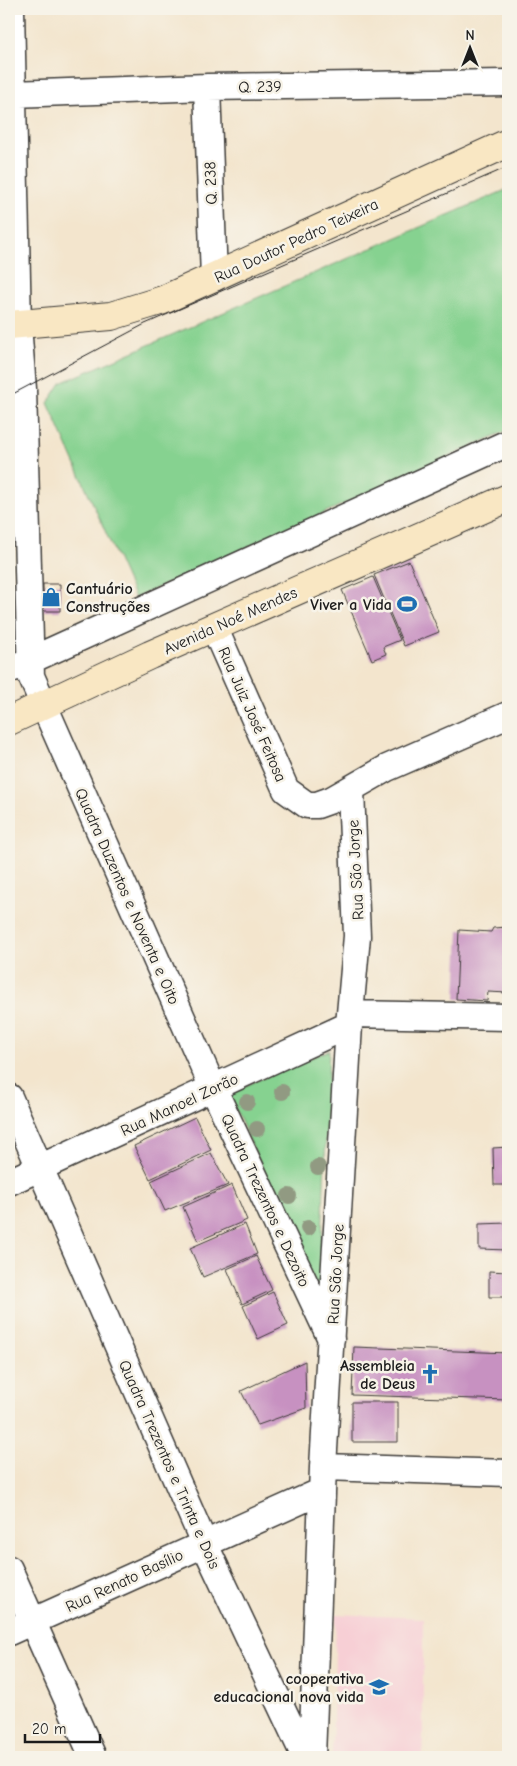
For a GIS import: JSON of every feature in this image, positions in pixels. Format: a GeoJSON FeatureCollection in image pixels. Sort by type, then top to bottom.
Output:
{"type":"FeatureCollection","features":[{"type":"Feature","properties":{"kind":"main road","name":"Rua Doutor Pedro Teixeira"},"geometry":{"type":"LineString","coordinates":[[13,325],[111,316],[155,302],[214,278],[508,143]]}},
{"type":"Feature","properties":{"kind":"main road","name":"Avenida Noé Mendes"},"geometry":{"type":"LineString","coordinates":[[9,721],[214,627],[508,498]]}},
{"type":"Feature","properties":{"kind":"street","name":"Quadra Duzentos e Noventa e Oito"},"geometry":{"type":"LineString","coordinates":[[11,9],[13,325],[23,389],[19,666],[30,676],[44,705],[213,1088]]}},
{"type":"Feature","properties":{"kind":"street","name":"Q. 239"},"geometry":{"type":"LineString","coordinates":[[13,94],[207,87],[508,83]]}},
{"type":"Feature","properties":{"kind":"street","name":"Q. 238"},"geometry":{"type":"LineString","coordinates":[[207,87],[214,278]]}},
{"type":"Feature","properties":{"kind":"street"},"geometry":{"type":"LineString","coordinates":[[19,666],[508,443]]}},
{"type":"Feature","properties":{"kind":"street","name":"Rua Juiz José Feitosa"},"geometry":{"type":"LineString","coordinates":[[214,627],[286,790],[307,805],[317,805],[351,790]]}},
{"type":"Feature","properties":{"kind":"street"},"geometry":{"type":"LineString","coordinates":[[351,790],[387,768],[508,715]]}},
{"type":"Feature","properties":{"kind":"street","name":"Rua São Jorge"},"geometry":{"type":"LineString","coordinates":[[312,1757],[323,1479],[350,1019],[357,936],[351,790]]}},
{"type":"Feature","properties":{"kind":"street"},"geometry":{"type":"LineString","coordinates":[[350,1019],[508,1017]]}},
{"type":"Feature","properties":{"kind":"street","name":"Rua Manoel Zorão"},"geometry":{"type":"LineString","coordinates":[[9,1182],[213,1088],[350,1019]]}},
{"type":"Feature","properties":{"kind":"street","name":"Quadra Trezentos e Dezoito"},"geometry":{"type":"LineString","coordinates":[[213,1088],[331,1339]]}},
{"type":"Feature","properties":{"kind":"street","name":"Quadra Trezentos e Trinta e Dois"},"geometry":{"type":"LineString","coordinates":[[9,1097],[204,1543],[304,1757]]}},
{"type":"Feature","properties":{"kind":"street"},"geometry":{"type":"LineString","coordinates":[[323,1479],[508,1473]]}},
{"type":"Feature","properties":{"kind":"street","name":"Rua Renato Basílio"},"geometry":{"type":"LineString","coordinates":[[20,1627],[204,1543],[323,1479]]}},
{"type":"Feature","properties":{"kind":"street"},"geometry":{"type":"LineString","coordinates":[[9,1569],[20,1627],[92,1757]]}},
{"type":"Feature","properties":{"kind":"shaded area","name":"cooperativa educacional nova vida"},"geometry":{"type":"Polygon","coordinates":[[[336,1614],[423,1618],[423,1757],[332,1757],[336,1614]]]}},
{"type":"Feature","properties":{"kind":"green space"},"geometry":{"type":"Polygon","coordinates":[[[508,189],[508,430],[135,598],[48,403],[61,383],[508,189]]]}},
{"type":"Feature","properties":{"kind":"green space"},"geometry":{"type":"Polygon","coordinates":[[[329,1050],[320,1295],[228,1093],[329,1050]]]}},
{"type":"Feature","properties":{"kind":"building","name":"Viver a Vida"},"geometry":{"type":"Polygon","coordinates":[[[409,561],[439,632],[404,646],[374,575],[409,561]]]}},
{"type":"Feature","properties":{"kind":"building"},"geometry":{"type":"Polygon","coordinates":[[[373,577],[400,640],[383,647],[386,654],[372,660],[342,590],[373,577]]]}},
{"type":"Feature","properties":{"kind":"building","name":"Cantuário Construções"},"geometry":{"type":"Polygon","coordinates":[[[43,584],[60,584],[60,611],[43,611],[43,584]]]}},
{"type":"Feature","properties":{"kind":"building"},"geometry":{"type":"Polygon","coordinates":[[[508,927],[508,993],[488,992],[487,1001],[456,999],[459,930],[491,932],[493,928],[508,927]]]}},
{"type":"Feature","properties":{"kind":"building"},"geometry":{"type":"Polygon","coordinates":[[[195,1117],[211,1150],[150,1179],[134,1146],[195,1117]]]}},
{"type":"Feature","properties":{"kind":"building"},"geometry":{"type":"Polygon","coordinates":[[[508,1147],[508,1185],[494,1185],[493,1148],[508,1147]]]}},
{"type":"Feature","properties":{"kind":"building"},"geometry":{"type":"Polygon","coordinates":[[[211,1153],[228,1185],[165,1211],[151,1181],[211,1153]]]}},
{"type":"Feature","properties":{"kind":"building"},"geometry":{"type":"Polygon","coordinates":[[[232,1185],[247,1220],[198,1241],[183,1207],[232,1185]]]}},
{"type":"Feature","properties":{"kind":"building"},"geometry":{"type":"Polygon","coordinates":[[[508,1223],[508,1250],[479,1249],[479,1224],[508,1223]]]}},
{"type":"Feature","properties":{"kind":"building"},"geometry":{"type":"Polygon","coordinates":[[[245,1224],[257,1254],[203,1277],[190,1248],[245,1224]]]}},
{"type":"Feature","properties":{"kind":"building"},"geometry":{"type":"Polygon","coordinates":[[[256,1256],[272,1290],[242,1304],[227,1269],[256,1256]]]}},
{"type":"Feature","properties":{"kind":"building"},"geometry":{"type":"Polygon","coordinates":[[[489,1271],[508,1272],[508,1297],[489,1297],[489,1271]]]}},
{"type":"Feature","properties":{"kind":"building"},"geometry":{"type":"Polygon","coordinates":[[[273,1292],[288,1325],[258,1339],[243,1306],[273,1292]]]}},
{"type":"Feature","properties":{"kind":"building"},"geometry":{"type":"Polygon","coordinates":[[[504,1298],[508,1298],[508,1318],[504,1318],[504,1298]]]}},
{"type":"Feature","properties":{"kind":"building","name":"Assembleia de Deus"},"geometry":{"type":"Polygon","coordinates":[[[354,1347],[508,1353],[508,1400],[352,1395],[354,1347]]]}},
{"type":"Feature","properties":{"kind":"building"},"geometry":{"type":"Polygon","coordinates":[[[305,1361],[306,1408],[258,1425],[241,1391],[305,1361]]]}},
{"type":"Feature","properties":{"kind":"building"},"geometry":{"type":"Polygon","coordinates":[[[352,1402],[398,1402],[398,1442],[352,1442],[352,1402]]]}},
{"type":"Feature","properties":{"kind":"tram line"},"geometry":{"type":"LineString","coordinates":[[9,396],[145,324],[508,167]]}},
{"type":"Feature","properties":{"kind":"place","name":"Cantuário Construções"},"geometry":{"type":"Point","coordinates":[51,597]}},
{"type":"Feature","properties":{"kind":"place","name":"Viver a Vida"},"geometry":{"type":"Point","coordinates":[407,604]}},
{"type":"Feature","properties":{"kind":"place","name":"Assembleia de Deus"},"geometry":{"type":"Point","coordinates":[430,1374]}},
{"type":"Feature","properties":{"kind":"place","name":"cooperativa educacional nova vida"},"geometry":{"type":"Point","coordinates":[379,1687]}}]}
